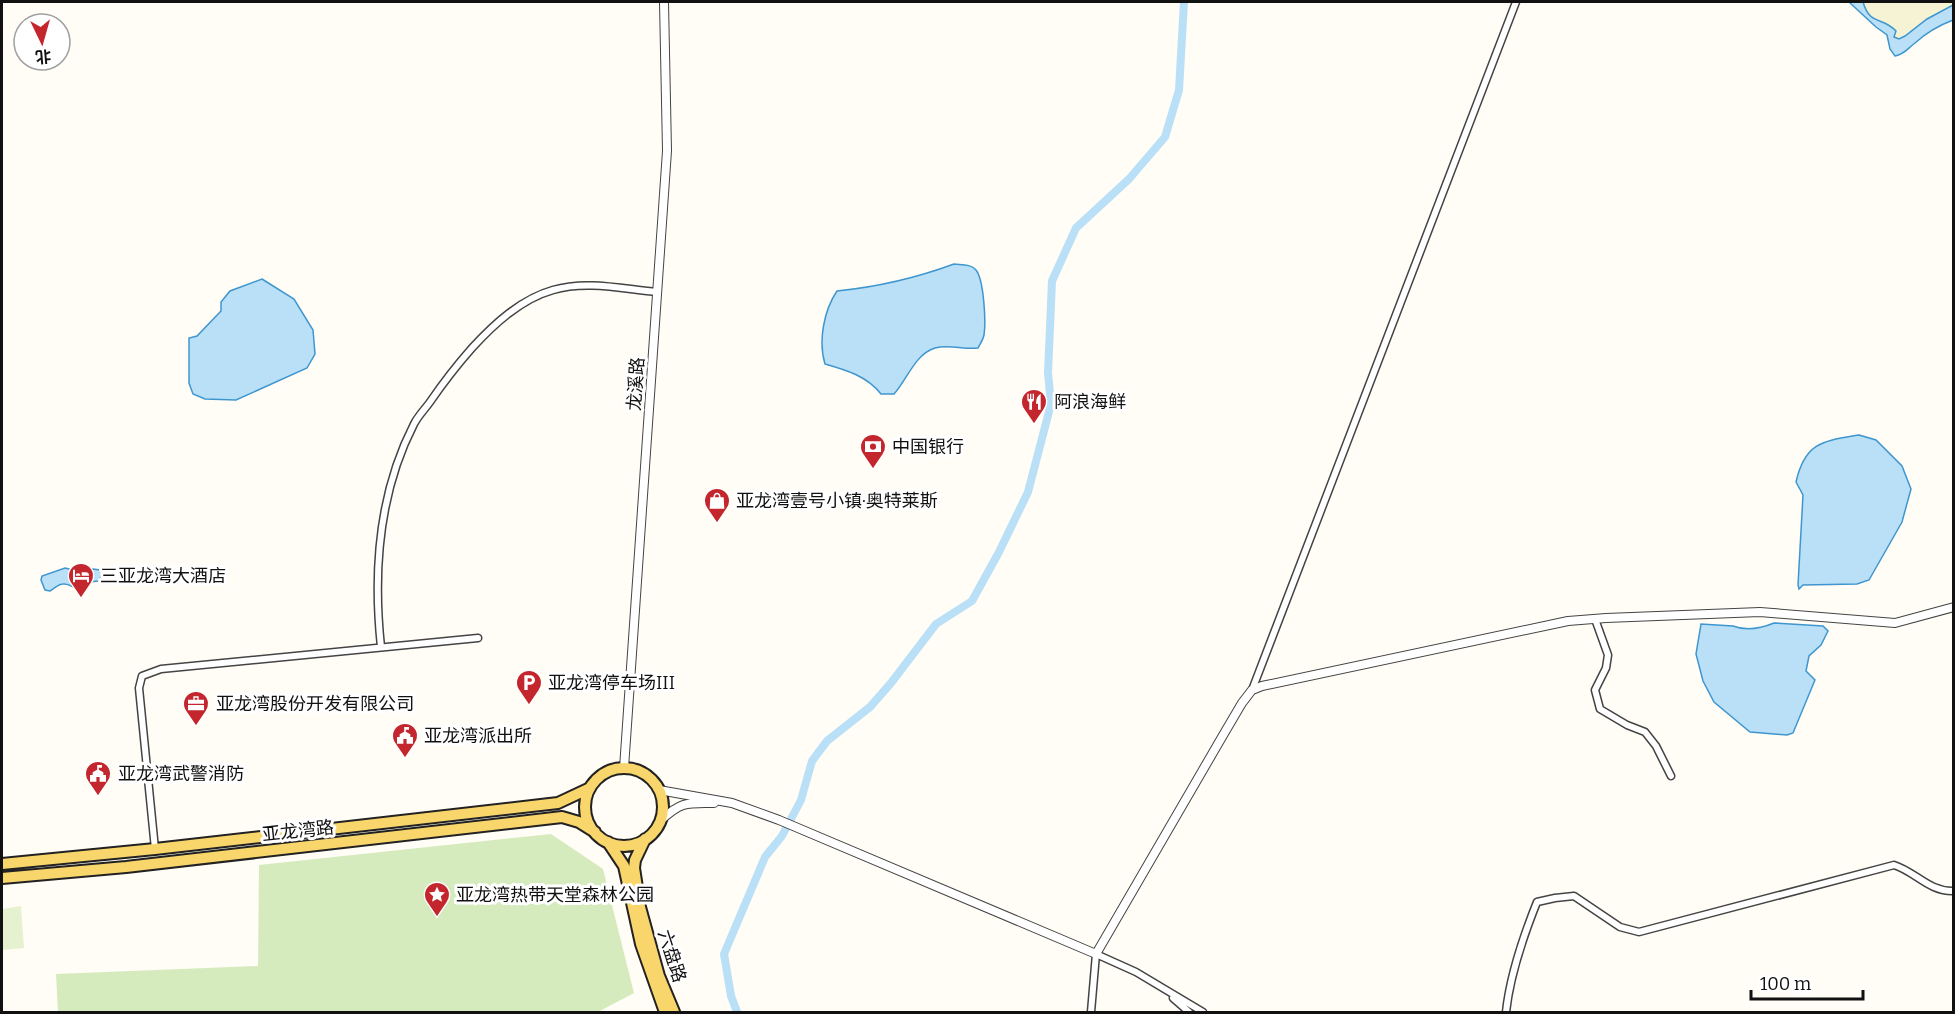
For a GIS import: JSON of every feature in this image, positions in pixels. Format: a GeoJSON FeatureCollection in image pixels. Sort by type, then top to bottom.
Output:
{"type":"FeatureCollection","features":[{"type":"Feature","properties":{"kind":"main road"},"geometry":{"type":"LineString","coordinates":[[624,768],[639,771],[651,778],[659,790],[663,805],[661,820],[652,834],[627,845],[608,842],[595,832],[587,819],[585,803],[590,788],[599,777],[611,770],[624,768]]}},
{"type":"Feature","properties":{"kind":"main road","name":"亚龙湾路"},"geometry":{"type":"LineString","coordinates":[[2,864],[558,803],[590,788]]}},
{"type":"Feature","properties":{"kind":"main road","name":"亚龙湾路"},"geometry":{"type":"LineString","coordinates":[[2,878],[126,867],[562,817],[579,822],[595,832]]}},
{"type":"Feature","properties":{"kind":"main road","name":"六盘路"},"geometry":{"type":"LineString","coordinates":[[645,839],[635,860],[634,868],[640,907],[652,953],[674,1012]]}},
{"type":"Feature","properties":{"kind":"main road","name":"六盘路"},"geometry":{"type":"LineString","coordinates":[[608,842],[624,866],[641,944],[664,1012]]}},
{"type":"Feature","properties":{"kind":"street","name":"龙溪路"},"geometry":{"type":"LineString","coordinates":[[624,768],[667,150],[664,2]]}},
{"type":"Feature","properties":{"kind":"street"},"geometry":{"type":"LineString","coordinates":[[1091,1012],[1096,954],[1232,720],[1252,690],[1516,2]]}},
{"type":"Feature","properties":{"kind":"street"},"geometry":{"type":"LineString","coordinates":[[381,647],[377,611],[379,551],[386,504],[397,466],[415,423],[462,359],[490,329],[520,306],[553,290],[588,285],[657,292]]}},
{"type":"Feature","properties":{"kind":"street"},"geometry":{"type":"LineString","coordinates":[[1252,690],[1568,621],[1760,612],[1895,623],[1953,607]]}},
{"type":"Feature","properties":{"kind":"street"},"geometry":{"type":"LineString","coordinates":[[1595,619],[1608,655],[1606,668],[1595,690],[1600,708],[1627,725],[1645,732],[1656,746],[1671,776]]}},
{"type":"Feature","properties":{"kind":"street"},"geometry":{"type":"LineString","coordinates":[[155,849],[139,688],[142,676],[161,669],[478,638]]}},
{"type":"Feature","properties":{"kind":"street"},"geometry":{"type":"LineString","coordinates":[[659,790],[732,803],[780,820],[1127,968],[1203,1012]]}},
{"type":"Feature","properties":{"kind":"street"},"geometry":{"type":"LineString","coordinates":[[661,820],[672,810],[686,803],[732,803]]}},
{"type":"Feature","properties":{"kind":"street"},"geometry":{"type":"LineString","coordinates":[[1506,1012],[1508,995],[1526,931],[1537,902],[1574,897],[1620,927],[1639,932],[1894,865],[1905,869],[1923,883],[1942,892],[1953,891]]}},
{"type":"Feature","properties":{"kind":"street"},"geometry":{"type":"LineString","coordinates":[[1159,986],[1189,1012]]}},
{"type":"Feature","properties":{"kind":"shaded area"},"geometry":{"type":"Polygon","coordinates":[[[1863,2],[1953,2],[1954,5],[1927,19],[1899,39],[1894,37],[1890,25],[1867,14],[1863,2]]]}},
{"type":"Feature","properties":{"kind":"green space","name":"亚龙湾热带天堂森林公园"},"geometry":{"type":"Polygon","coordinates":[[[551,834],[603,869],[634,993],[598,1012],[58,1012],[56,974],[258,966],[259,865],[551,834]]]}},
{"type":"Feature","properties":{"kind":"green space"},"geometry":{"type":"Polygon","coordinates":[[[21,906],[24,948],[2,950],[2,909],[21,906]]]}},
{"type":"Feature","properties":{"kind":"water"},"geometry":{"type":"Polygon","coordinates":[[[1849,2],[1863,2],[1869,15],[1891,26],[1896,31],[1894,37],[1899,39],[1927,19],[1953,5],[1953,20],[1919,39],[1904,53],[1895,56],[1890,49],[1887,35],[1849,2]]]}},
{"type":"Feature","properties":{"kind":"water"},"geometry":{"type":"Polygon","coordinates":[[[954,264],[972,267],[979,275],[984,301],[985,329],[984,337],[978,348],[946,347],[928,351],[917,362],[894,394],[881,394],[863,378],[825,364],[822,336],[829,307],[837,291],[896,281],[954,264]]]}},
{"type":"Feature","properties":{"kind":"water"},"geometry":{"type":"Polygon","coordinates":[[[262,279],[294,299],[313,330],[315,354],[307,368],[236,400],[205,399],[193,394],[189,383],[189,338],[197,336],[221,311],[221,302],[230,291],[262,279]]]}},
{"type":"Feature","properties":{"kind":"water"},"geometry":{"type":"Polygon","coordinates":[[[1859,435],[1876,440],[1902,466],[1911,489],[1902,522],[1869,580],[1857,584],[1803,585],[1799,589],[1803,495],[1796,482],[1800,469],[1810,451],[1817,446],[1835,439],[1859,435]]]}},
{"type":"Feature","properties":{"kind":"water"},"geometry":{"type":"Polygon","coordinates":[[[65,568],[81,572],[100,570],[102,574],[99,581],[88,582],[82,589],[63,584],[50,591],[45,590],[41,580],[42,576],[65,568]]]}},
{"type":"Feature","properties":{"kind":"water"},"geometry":{"type":"Polygon","coordinates":[[[1774,623],[1823,626],[1828,631],[1821,645],[1809,656],[1806,671],[1815,680],[1793,733],[1787,735],[1750,732],[1714,702],[1703,681],[1696,654],[1701,624],[1749,629],[1774,623]]]}},
{"type":"Feature","properties":{"kind":"waterway"},"geometry":{"type":"LineString","coordinates":[[737,1012],[731,996],[724,954],[765,857],[782,836],[801,800],[812,761],[827,741],[870,707],[936,624],[972,601],[1028,492],[1051,404],[1048,373],[1052,281],[1076,228],[1129,179],[1165,137],[1179,90],[1184,2]]}},
{"type":"Feature","properties":{"kind":"place","name":"阿浪海鲜"},"geometry":{"type":"Point","coordinates":[1034,425]}},
{"type":"Feature","properties":{"kind":"place","name":"中国银行"},"geometry":{"type":"Point","coordinates":[873,470]}},
{"type":"Feature","properties":{"kind":"place","name":"亚龙湾壹号小镇·奥特莱斯"},"geometry":{"type":"Point","coordinates":[717,524]}},
{"type":"Feature","properties":{"kind":"place","name":"三亚龙湾大酒店"},"geometry":{"type":"Point","coordinates":[81,599]}},
{"type":"Feature","properties":{"kind":"place","name":"亚龙湾停车场III"},"geometry":{"type":"Point","coordinates":[529,706]}},
{"type":"Feature","properties":{"kind":"place","name":"亚龙湾股份开发有限公司"},"geometry":{"type":"Point","coordinates":[196,727]}},
{"type":"Feature","properties":{"kind":"place","name":"亚龙湾派出所"},"geometry":{"type":"Point","coordinates":[405,759]}},
{"type":"Feature","properties":{"kind":"place","name":"亚龙湾武警消防"},"geometry":{"type":"Point","coordinates":[98,797]}},
{"type":"Feature","properties":{"kind":"place","name":"亚龙湾热带天堂森林公园"},"geometry":{"type":"Point","coordinates":[437,918]}}]}
